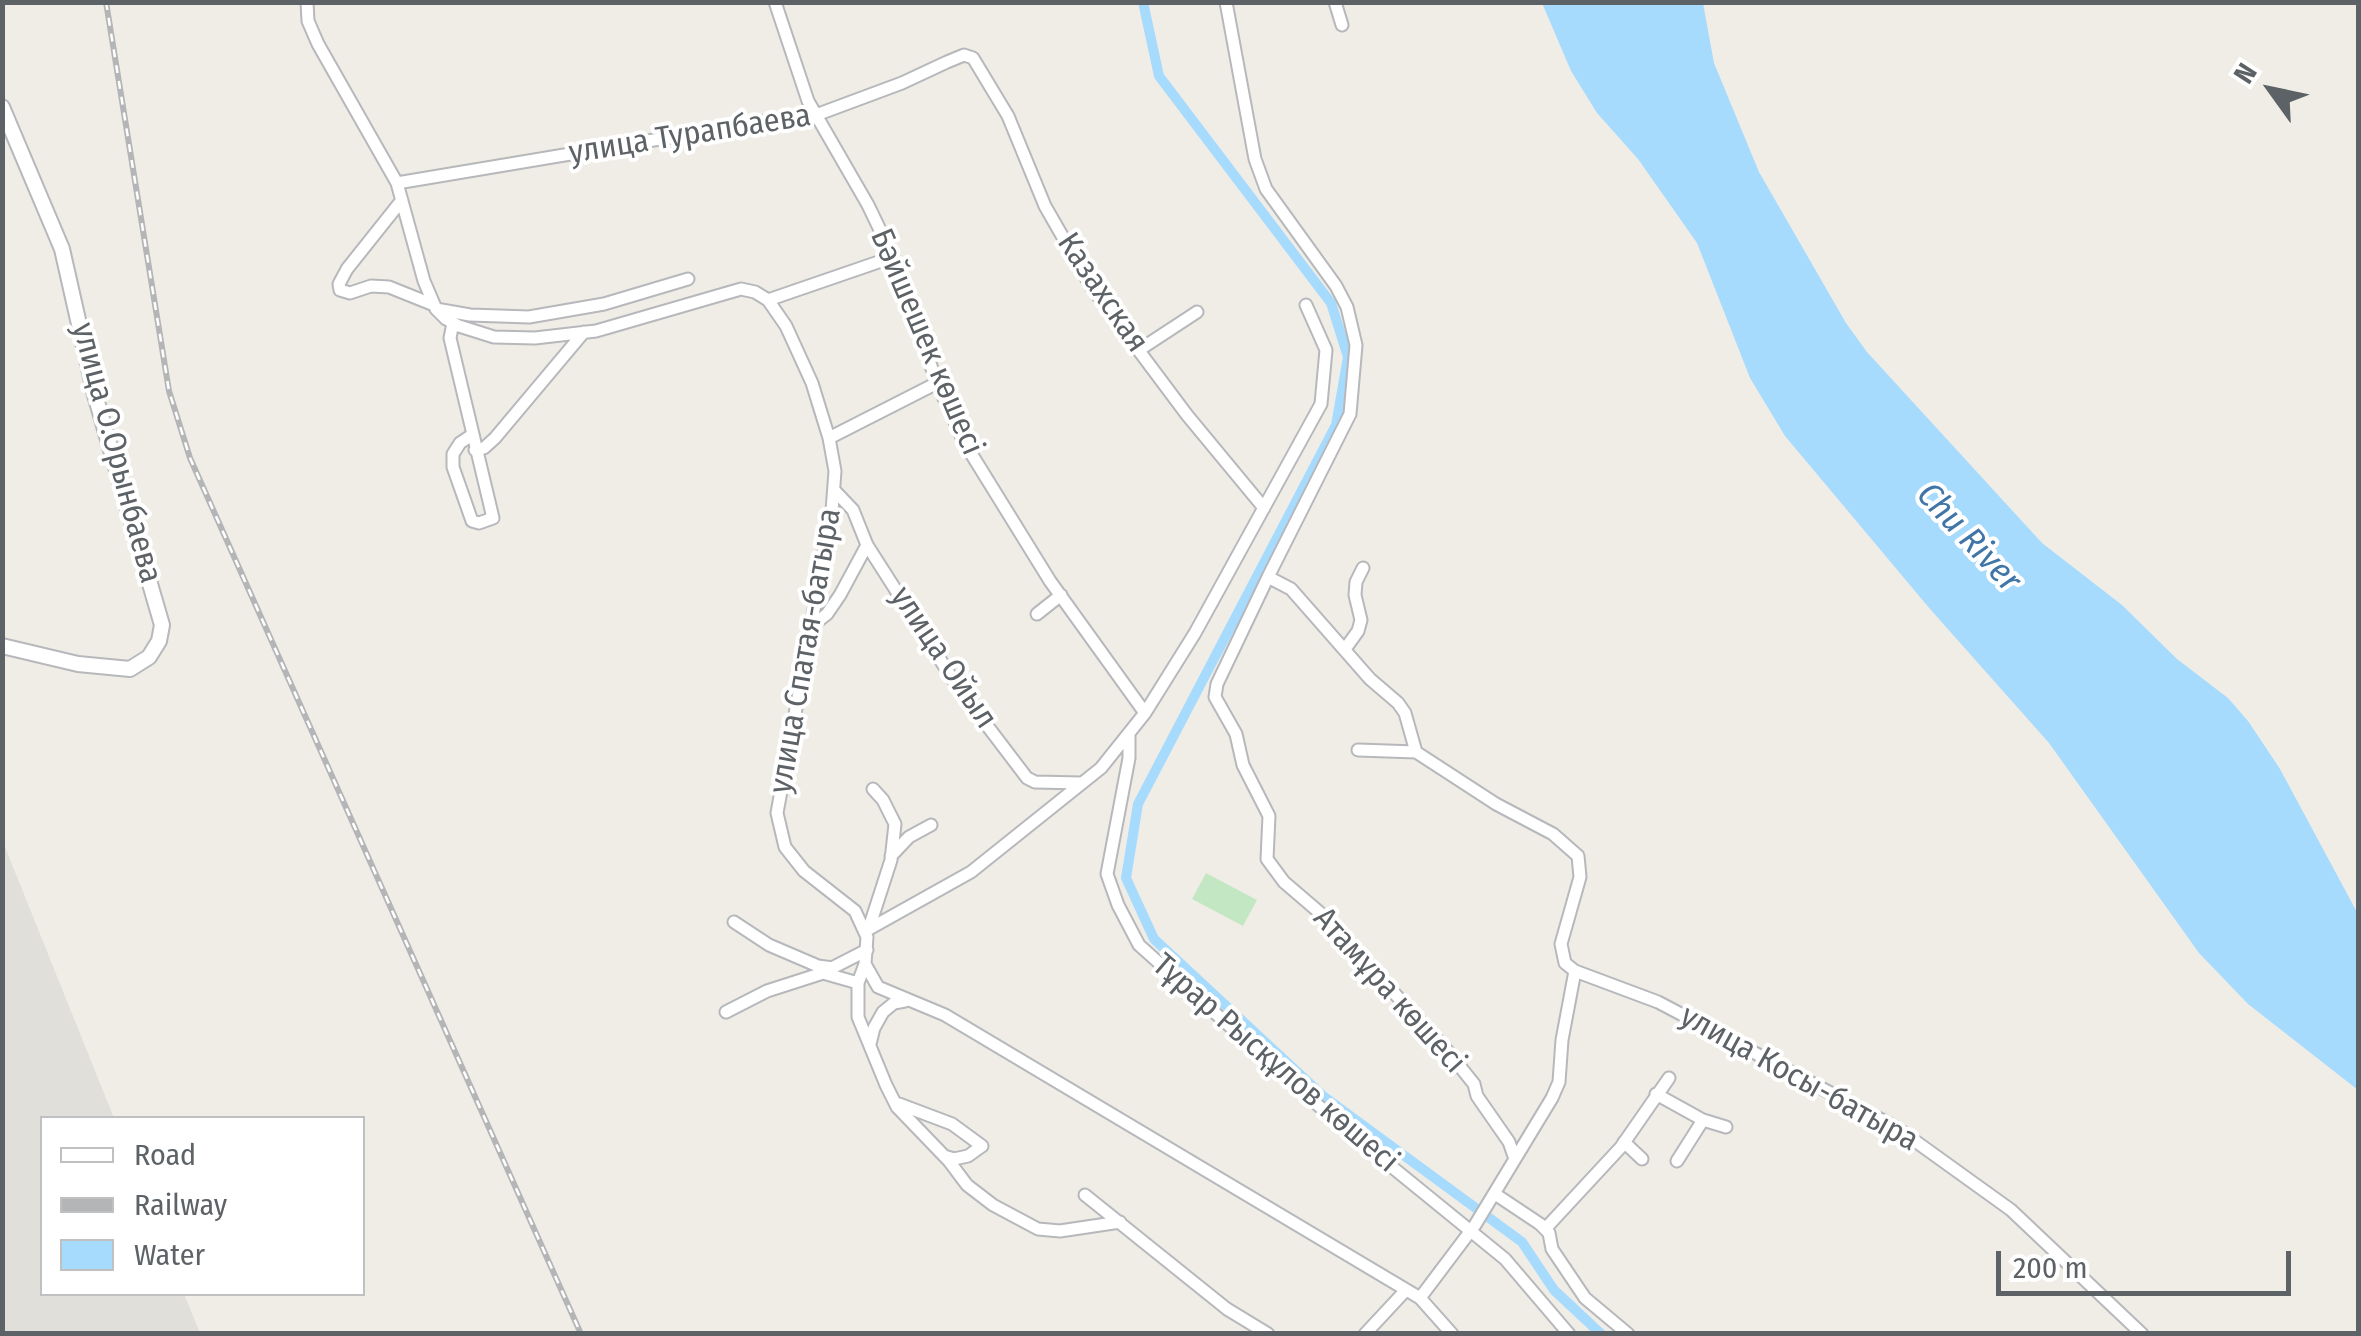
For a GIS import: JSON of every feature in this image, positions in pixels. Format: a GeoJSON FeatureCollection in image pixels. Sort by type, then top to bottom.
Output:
{"type":"FeatureCollection","features":[{"type":"Feature","properties":{"kind":"street"},"geometry":{"type":"LineString","coordinates":[[307,2],[308,20],[318,44],[397,183],[435,307],[453,323],[494,337],[536,338],[584,332],[741,289],[768,300],[893,257]]}},
{"type":"Feature","properties":{"kind":"street","name":"Бәйшешек көшесі"},"geometry":{"type":"LineString","coordinates":[[775,2],[808,100],[893,257],[937,383],[964,442],[1060,596],[1145,713]]}},
{"type":"Feature","properties":{"kind":"street"},"geometry":{"type":"LineString","coordinates":[[1226,2],[1254,159],[1266,189],[1336,286],[1347,308],[1356,345],[1350,414],[1268,577],[1291,589],[1370,678],[1398,703],[1416,752]]}},
{"type":"Feature","properties":{"kind":"street"},"geometry":{"type":"LineString","coordinates":[[1335,2],[1342,25]]}},
{"type":"Feature","properties":{"kind":"street","name":"улица Турапбаева"},"geometry":{"type":"LineString","coordinates":[[397,183],[802,115],[816,116],[902,84],[946,62],[964,56],[973,58]]}},
{"type":"Feature","properties":{"kind":"street","name":"Казахская"},"geometry":{"type":"LineString","coordinates":[[973,58],[1008,116],[1045,206],[1092,288],[1264,508]]}},
{"type":"Feature","properties":{"kind":"street","name":"улица О.Орынбаева"},"geometry":{"type":"LineString","coordinates":[[2,107],[62,248],[95,395],[162,625],[159,641],[149,657],[130,669],[78,664],[2,646]]}},
{"type":"Feature","properties":{"kind":"street"},"geometry":{"type":"LineString","coordinates":[[402,200],[347,269],[340,290],[350,293],[372,286],[389,287],[435,307],[492,316],[529,316],[604,304],[688,279]]}},
{"type":"Feature","properties":{"kind":"street","name":"улица Спатая-батыра"},"geometry":{"type":"LineString","coordinates":[[768,300],[786,326],[812,383],[836,471],[777,812],[784,848],[804,871],[856,911],[868,939]]}},
{"type":"Feature","properties":{"kind":"street"},"geometry":{"type":"LineString","coordinates":[[726,1012],[768,991],[828,970],[971,872],[1101,768],[1130,734],[1195,632],[1310,428],[1324,390],[1326,350],[1306,305]]}},
{"type":"Feature","properties":{"kind":"street"},"geometry":{"type":"LineString","coordinates":[[1139,350],[1197,312]]}},
{"type":"Feature","properties":{"kind":"street"},"geometry":{"type":"LineString","coordinates":[[482,333],[492,316]]}},
{"type":"Feature","properties":{"kind":"street"},"geometry":{"type":"LineString","coordinates":[[453,323],[450,338],[493,518],[479,523],[472,521],[453,466],[453,454],[472,435]]}},
{"type":"Feature","properties":{"kind":"street"},"geometry":{"type":"LineString","coordinates":[[476,450],[495,438],[584,332]]}},
{"type":"Feature","properties":{"kind":"street"},"geometry":{"type":"LineString","coordinates":[[830,438],[937,383]]}},
{"type":"Feature","properties":{"kind":"street","name":"улица Ойыл"},"geometry":{"type":"LineString","coordinates":[[834,490],[853,510],[867,544],[957,686],[1027,778],[1035,782],[1082,782]]}},
{"type":"Feature","properties":{"kind":"street"},"geometry":{"type":"LineString","coordinates":[[812,626],[840,596],[867,544]]}},
{"type":"Feature","properties":{"kind":"street"},"geometry":{"type":"LineString","coordinates":[[1345,648],[1361,620],[1355,595],[1363,568]]}},
{"type":"Feature","properties":{"kind":"street","name":"Атамұра көшесі"},"geometry":{"type":"LineString","coordinates":[[1268,577],[1217,684],[1216,698],[1236,734],[1243,764],[1269,816],[1268,860],[1284,882],[1320,912],[1445,1048],[1474,1084],[1476,1096],[1509,1142],[1515,1159]]}},
{"type":"Feature","properties":{"kind":"street"},"geometry":{"type":"LineString","coordinates":[[1037,614],[1060,596]]}},
{"type":"Feature","properties":{"kind":"street","name":"Тұрар Рысқұлов көшесі"},"geometry":{"type":"LineString","coordinates":[[1130,734],[1108,874],[1118,904],[1140,945],[1338,1123],[1474,1228],[1505,1258],[1569,1334]]}},
{"type":"Feature","properties":{"kind":"street"},"geometry":{"type":"LineString","coordinates":[[1358,750],[1416,752],[1496,804],[1553,834],[1578,856],[1580,877],[1561,944],[1565,963],[1574,971],[1559,1082],[1474,1228],[1420,1298]]}},
{"type":"Feature","properties":{"kind":"street"},"geometry":{"type":"LineString","coordinates":[[873,789],[895,824],[891,856],[858,983],[858,1017],[895,1102],[967,1185],[1038,1230],[1060,1231],[1120,1222]]}},
{"type":"Feature","properties":{"kind":"street"},"geometry":{"type":"LineString","coordinates":[[891,856],[909,837],[931,825]]}},
{"type":"Feature","properties":{"kind":"street"},"geometry":{"type":"LineString","coordinates":[[734,922],[795,956],[858,983]]}},
{"type":"Feature","properties":{"kind":"street"},"geometry":{"type":"LineString","coordinates":[[865,964],[878,987],[945,1015],[1420,1298],[1452,1334]]}},
{"type":"Feature","properties":{"kind":"street","name":"улица Косы-батыра"},"geometry":{"type":"LineString","coordinates":[[1574,971],[1658,1002],[1897,1128],[2012,1210],[2142,1334]]}},
{"type":"Feature","properties":{"kind":"street"},"geometry":{"type":"LineString","coordinates":[[870,1044],[883,1012],[894,1003],[907,1001]]}},
{"type":"Feature","properties":{"kind":"street"},"geometry":{"type":"LineString","coordinates":[[1545,1229],[1624,1142],[1669,1078]]}},
{"type":"Feature","properties":{"kind":"street"},"geometry":{"type":"LineString","coordinates":[[1656,1094],[1704,1120],[1726,1127]]}},
{"type":"Feature","properties":{"kind":"street"},"geometry":{"type":"LineString","coordinates":[[895,1102],[952,1124],[982,1146],[968,1156],[943,1155]]}},
{"type":"Feature","properties":{"kind":"street"},"geometry":{"type":"LineString","coordinates":[[1678,1161],[1704,1120]]}},
{"type":"Feature","properties":{"kind":"street"},"geometry":{"type":"LineString","coordinates":[[1624,1142],[1642,1159]]}},
{"type":"Feature","properties":{"kind":"street"},"geometry":{"type":"LineString","coordinates":[[1085,1195],[1226,1309],[1268,1334]]}},
{"type":"Feature","properties":{"kind":"street"},"geometry":{"type":"LineString","coordinates":[[1493,1198],[1545,1229],[1552,1249],[1585,1298],[1628,1334]]}},
{"type":"Feature","properties":{"kind":"street"},"geometry":{"type":"LineString","coordinates":[[1365,1334],[1406,1290]]}},
{"type":"Feature","properties":{"kind":"shaded area"},"geometry":{"type":"Polygon","coordinates":[[[3,842],[113,1116],[40,1116],[40,1296],[185,1296],[200,1333],[3,1333],[3,842]]]}},
{"type":"Feature","properties":{"kind":"green space"},"geometry":{"type":"Polygon","coordinates":[[[1206,873],[1257,900],[1243,926],[1192,899],[1206,873]]]}},
{"type":"Feature","properties":{"kind":"water","name":"Chu River"},"geometry":{"type":"Polygon","coordinates":[[[1542,3],[1703,3],[1714,63],[1759,172],[1846,323],[1867,352],[2042,543],[2122,605],[2177,659],[2228,698],[2248,721],[2280,769],[2358,914],[2358,1090],[2248,1004],[2199,953],[2049,743],[1785,436],[1750,378],[1697,243],[1638,159],[1597,113],[1571,71],[1542,3]]]}},
{"type":"Feature","properties":{"kind":"waterway"},"geometry":{"type":"LineString","coordinates":[[1143,2],[1159,76],[1331,303],[1348,357],[1336,425],[1138,804],[1126,878],[1154,939],[1323,1096],[1522,1242],[1554,1290],[1601,1334]]}},
{"type":"Feature","properties":{"kind":"railway"},"geometry":{"type":"LineString","coordinates":[[106,2],[169,391],[190,458],[581,1334]]}}]}
